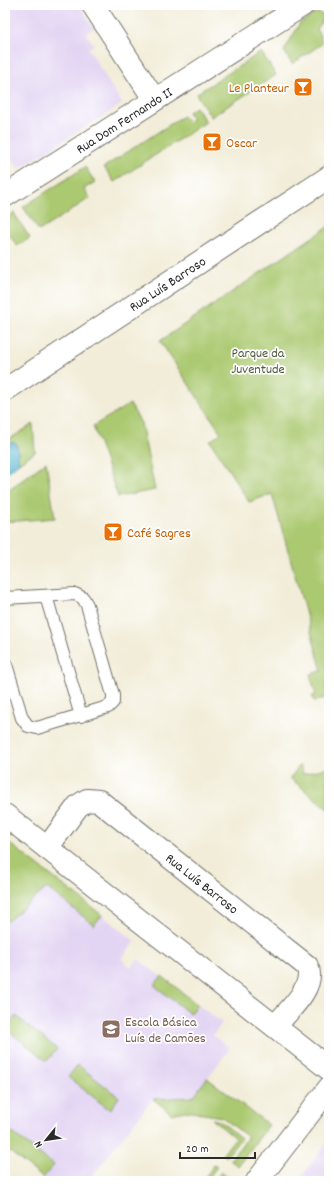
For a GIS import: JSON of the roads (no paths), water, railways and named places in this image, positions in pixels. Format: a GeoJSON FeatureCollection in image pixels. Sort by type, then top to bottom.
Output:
{"type":"FeatureCollection","features":[{"type":"Feature","properties":{"kind":"street"},"geometry":{"type":"LineString","coordinates":[[93,5],[154,99]]}},
{"type":"Feature","properties":{"kind":"street","name":"Rua Dom Fernando II"},"geometry":{"type":"LineString","coordinates":[[5,196],[241,43],[303,5]]}},
{"type":"Feature","properties":{"kind":"street","name":"Rua Luís Barroso"},"geometry":{"type":"LineString","coordinates":[[5,390],[329,177]]}},
{"type":"Feature","properties":{"kind":"street","name":"Rua Luís Barroso"},"geometry":{"type":"LineString","coordinates":[[47,848],[78,806],[87,800],[99,800],[307,966],[310,972],[308,987],[275,1026]]}},
{"type":"Feature","properties":{"kind":"street"},"geometry":{"type":"LineString","coordinates":[[5,815],[329,1069]]}},
{"type":"Feature","properties":{"kind":"street"},"geometry":{"type":"LineString","coordinates":[[257,1181],[329,1088]]}},
{"type":"Feature","properties":{"kind":"lane"},"geometry":{"type":"LineString","coordinates":[[5,598],[75,594],[83,598],[87,605],[113,695],[112,702],[108,707],[81,716],[37,728],[28,726],[22,718],[5,661]]}},
{"type":"Feature","properties":{"kind":"lane"},"geometry":{"type":"LineString","coordinates":[[46,596],[81,716]]}},
{"type":"Feature","properties":{"kind":"water"},"geometry":{"type":"Polygon","coordinates":[[[12,442],[17,444],[19,463],[5,474],[5,447],[12,442]]]}},
{"type":"Feature","properties":{"kind":"place","name":"Le Planteur"},"geometry":{"type":"Point","coordinates":[303,87]}},
{"type":"Feature","properties":{"kind":"place","name":"Oscar"},"geometry":{"type":"Point","coordinates":[212,142]}},
{"type":"Feature","properties":{"kind":"place","name":"Café Sagres"},"geometry":{"type":"Point","coordinates":[113,532]}},
{"type":"Feature","properties":{"kind":"place","name":"Escola Básica Luís de Camões"},"geometry":{"type":"Point","coordinates":[111,1029]}},
{"type":"Feature","properties":{"kind":"park label","name":"Parque da Juventude"},"geometry":{"type":"Point","coordinates":[258,360]}}]}
